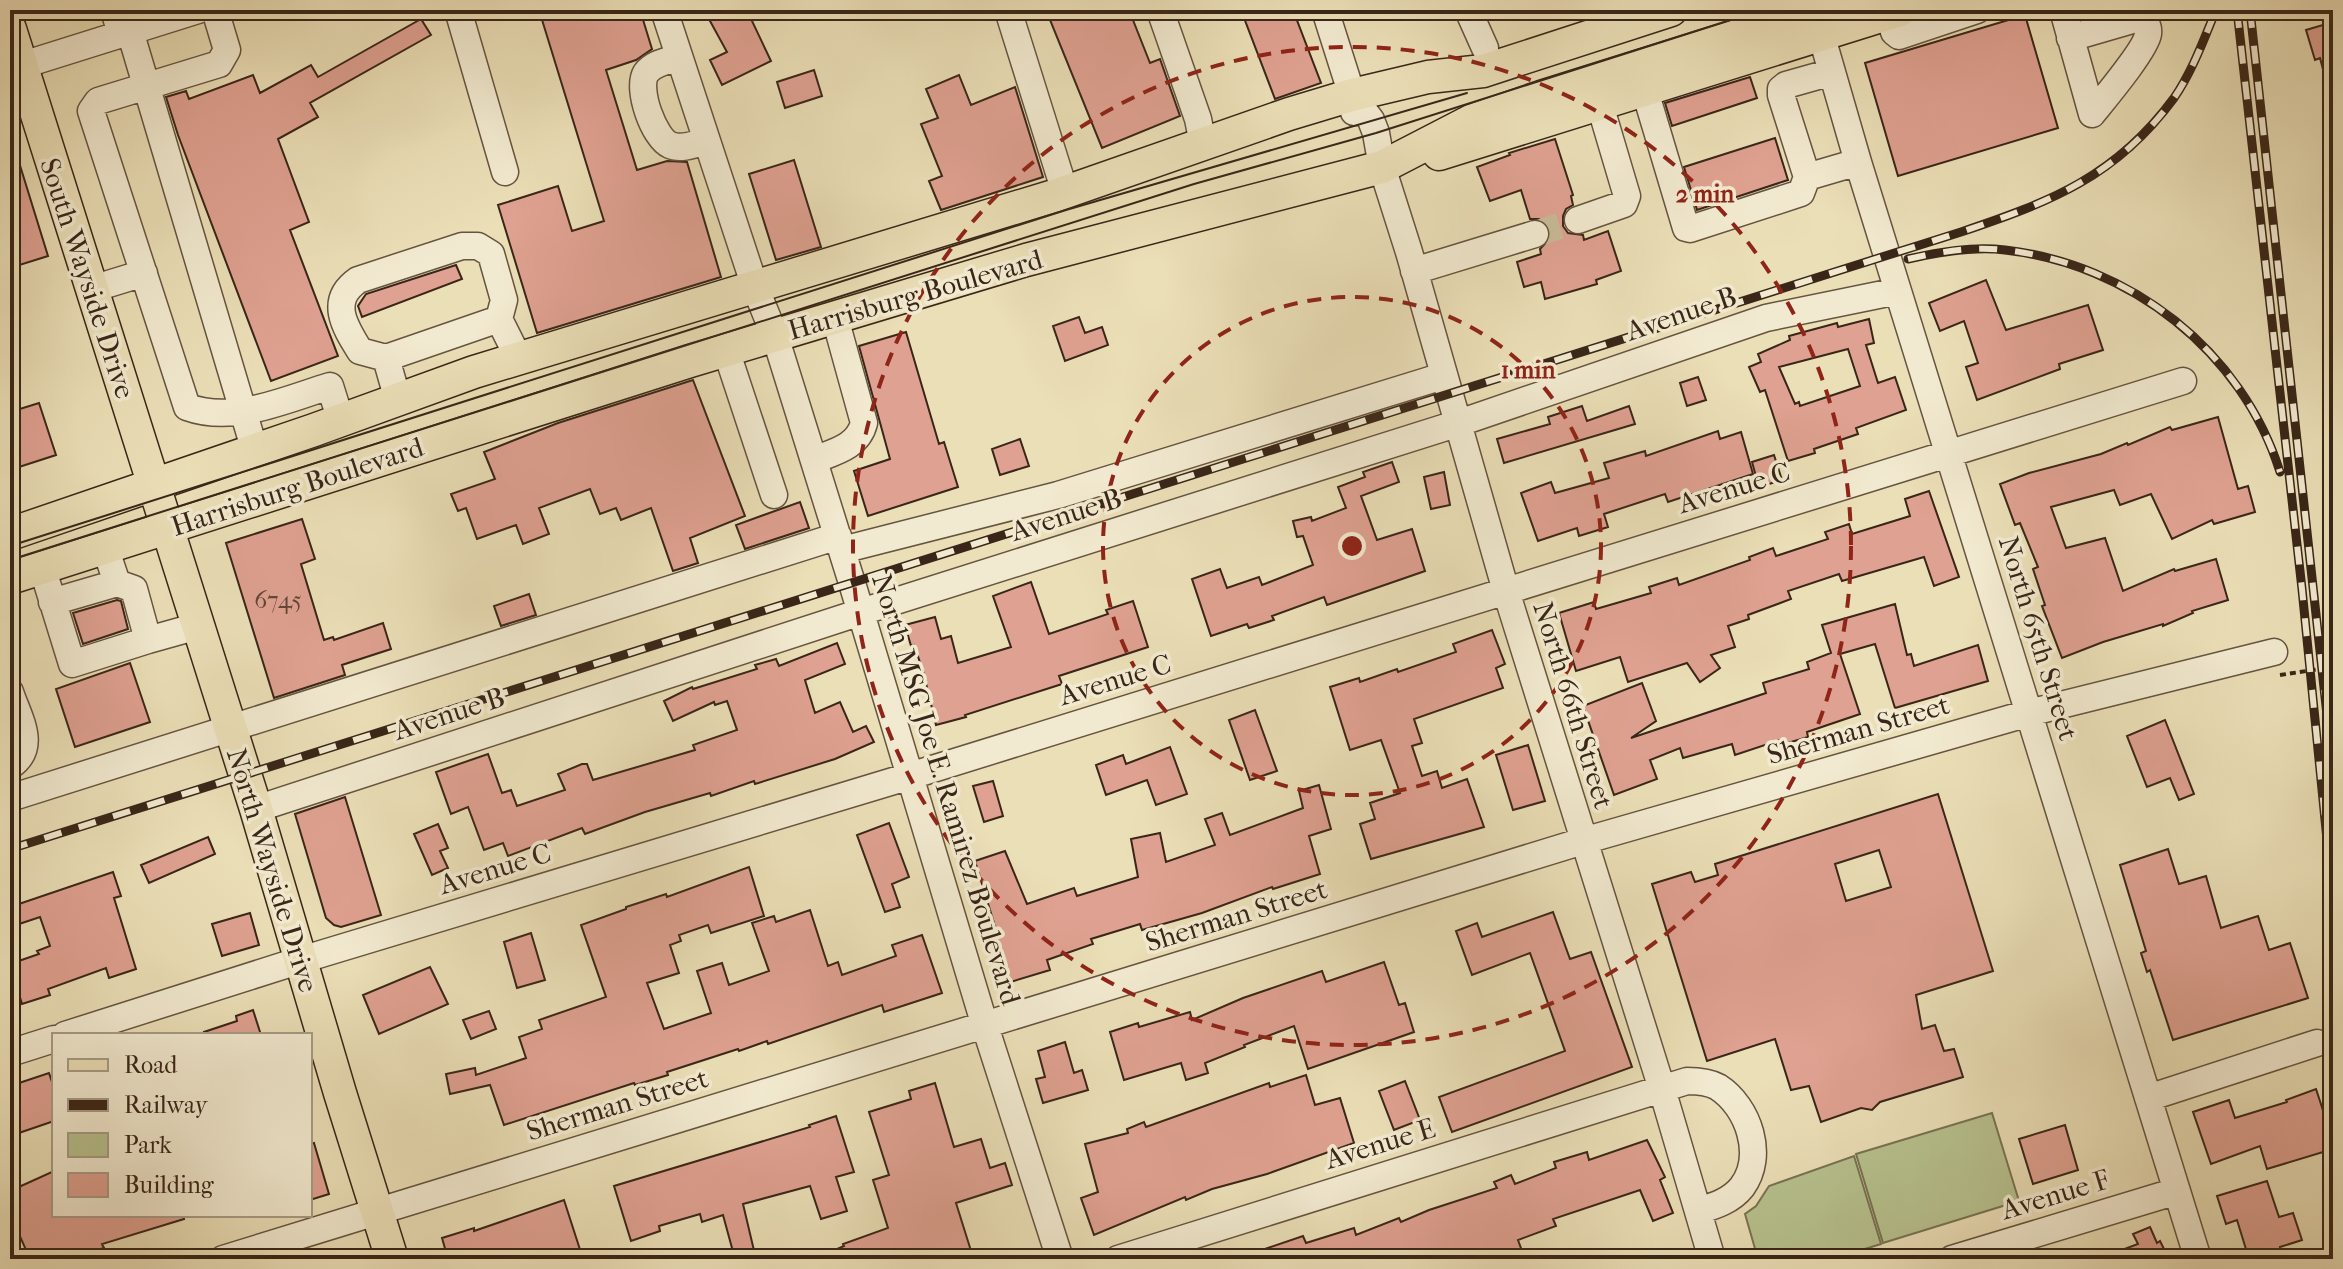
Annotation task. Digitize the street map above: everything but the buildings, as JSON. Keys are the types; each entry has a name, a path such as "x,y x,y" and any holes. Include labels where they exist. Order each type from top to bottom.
{"main road":[{"path":"1428,77 1485,48 1602,10"},
{"name":"Harrisburg Boulevard","path":"10,534 519,359 1065,192 1352,95 1428,77 1483,71 1671,10"},
{"path":"1382,167 1463,148 1645,91 1820,22 1894,12"},
{"name":"Harrisburg Boulevard","path":"10,578 726,350 1026,260 1382,167 1471,121 1541,97 1820,22"},
{"name":"South Wayside Drive","path":"10,29 15,68 92,289 168,527"},
{"name":"North Wayside Drive","path":"168,527 392,1259"}],"street":[{"path":"15,68 122,25 155,16 198,10"},
{"path":"215,10 227,50 219,64 98,101 91,111 187,407 206,414 244,412 330,386 341,421"},
{"path":"458,10 505,172"},
{"name":"North MSG Joe E. Ramirez Boulevard","path":"664,10 755,287 775,336 985,1026 1060,1259"},
{"path":"1008,10 1065,192"},
{"path":"1160,10 1198,119 1203,144"},
{"name":"North 66th Street","path":"1325,10 1352,95 1371,120 1506,591 1712,1259"},
{"path":"1468,10 1485,48"},
{"path":"1894,12 1894,32 1899,36 1977,10"},
{"path":"2063,10 2070,38"},
{"name":"North 65th Street","path":"1820,22 1858,162 2198,1259"},
{"path":"122,25 147,86 255,451"},
{"path":"679,57 654,66 643,81 642,90 656,133 670,145 679,147 707,141"},
{"path":"1645,91 1686,228 1690,229 1801,193 1807,177 1781,89 1832,72"},
{"path":"1578,220 1617,208 1624,204 1627,196 1600,105"},
{"path":"1807,177 1858,162"},
{"path":"1414,271 1535,234"},
{"path":"499,319 386,358 360,351 341,315 342,298 347,287 358,280 462,246 478,246 491,254 504,300 499,319 519,359"},
{"path":"92,289 144,273"},
{"name":"Avenue B","path":"256,809 861,612 1459,423 1766,318 1898,291"},
{"path":"814,460 854,441 864,423 835,318"},
{"path":"726,350 774,495"},
{"path":"386,358 398,400"},
{"path":"10,798 230,727 840,543 1058,495 1443,376"},
{"name":"Avenue C","path":"71,1033 2183,381"},
{"path":"105,547 117,583"},
{"path":"42,567 72,664 198,626"},
{"path":"52,602 117,583 134,589 148,640"},
{"name":"Sherman Street","path":"223,1259 1583,841 2029,713 2274,652"},
{"path":"10,692 26,747 21,759 10,766"},
{"path":"10,1053 52,1040"},
{"path":"2148,1098 2317,1043"},
{"name":"Avenue E","path":"1118,1259 1687,1081 1703,1081 1718,1088 1736,1105 1748,1125 1752,1140 1749,1174 1740,1190 1723,1202 1698,1211"},
{"name":"Avenue F","path":"1952,1259 2177,1191"}],"green space":[{"path":"1992,1113 2019,1201 1883,1243 1856,1154"},
{"path":"1854,1156 1881,1244 1832,1259 1758,1259 1745,1214 1756,1206 1769,1186"}],"tunnel":[{"path":"1535,234 1578,220"}],"tram line":[{"path":"10,560 1194,184 1376,133 1762,10"},
{"path":"10,546 1066,210 1467,93"}],"railway":[{"path":"10,849 2024,210 2105,167 2152,125 2186,77 2216,10"},
{"path":"2237,10 2302,589 2333,900"},
{"path":"2250,10 2333,770"},
{"path":"1908,259 1956,250 2005,250 2051,259 2095,274 2137,294 2175,321 2209,352 2239,388 2262,428 2280,472"}]}
